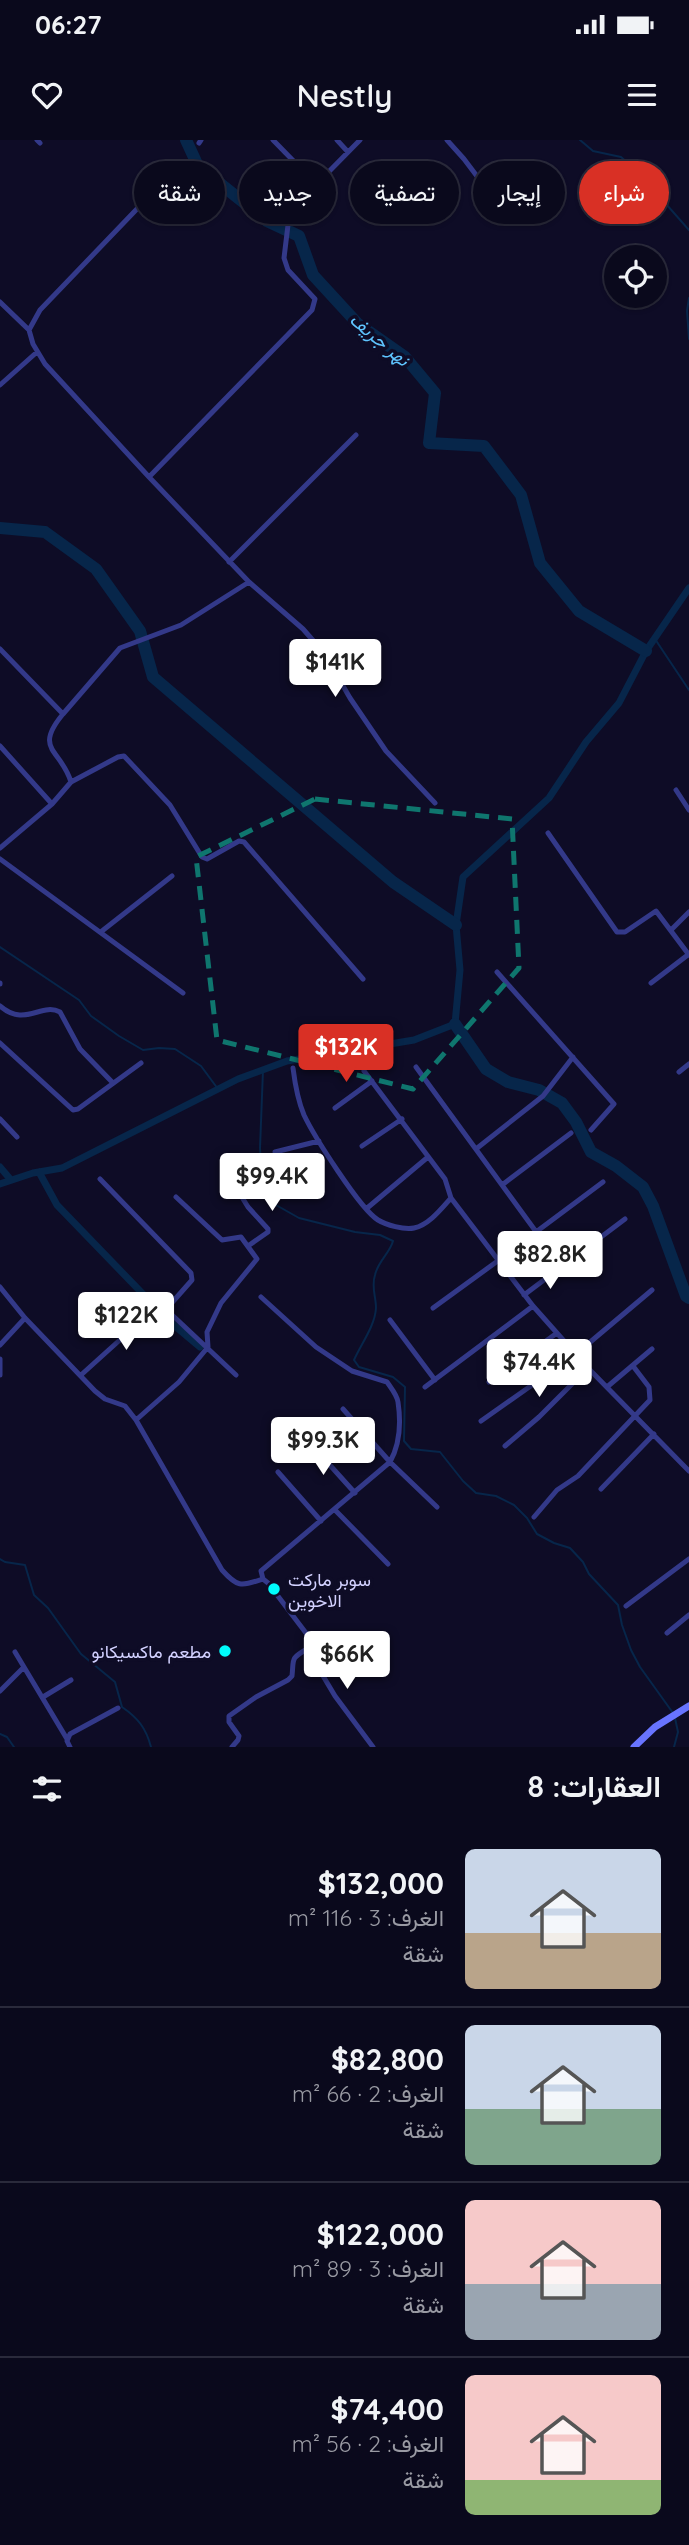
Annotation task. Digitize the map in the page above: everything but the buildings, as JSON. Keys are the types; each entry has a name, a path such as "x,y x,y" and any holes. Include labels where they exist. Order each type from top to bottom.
{"main road":[{"path":"634,1747 664,1722 689,1706"}],"street":[{"path":"272,140 293,161"},
{"path":"337,140 348,152"},
{"path":"336,164 360,140"},
{"path":"447,140 473,171"},
{"path":"29,330 40,310 134,212"},
{"path":"149,477 312,310 315,299 288,271 284,251 288,224"},
{"path":"0,312 3,304 29,330 37,352 45,363 149,477 249,582 303,629 324,653 386,751 435,803"},
{"path":"0,385 37,352"},
{"path":"229,562 356,435"},
{"path":"71,782 68,772 54,754 48,740 50,729 120,648 153,638 203,612 249,582"},
{"path":"0,649 63,714"},
{"path":"0,746 52,804"},
{"path":"0,848 52,804 71,782 124,756 170,805 202,858 207,859 239,841 244,842 363,979"},
{"path":"676,790 689,810"},
{"path":"548,833 618,932 625,932 656,911 672,929 689,955 651,983"},
{"path":"0,859 183,993"},
{"path":"102,932 172,876"},
{"path":"672,929 689,912"},
{"path":"497,972 614,1104 591,1130"},
{"path":"0,1006 7,1012 27,1016 49,1009 60,1012 80,1049 113,1083"},
{"path":"0,1043 73,1110 141,1063"},
{"path":"476,1149 543,1096 573,1058"},
{"path":"679,1072 689,1064"},
{"path":"416,1067 561,1266"},
{"path":"293,1068 303,1113 366,1209 378,1220 395,1226 415,1228 432,1218 451,1198"},
{"path":"364,1071 402,1119 445,1180 451,1198 524,1295 588,1368 689,1471"},
{"path":"335,1108 372,1081"},
{"path":"0,1119 18,1137"},
{"path":"362,1146 402,1119"},
{"path":"502,1185 571,1133"},
{"path":"275,1152 319,1140"},
{"path":"366,1209 428,1157"},
{"path":"227,1173 248,1206 268,1229 268,1232 248,1246"},
{"path":"100,1178 191,1273 192,1280 169,1309 172,1315 236,1375"},
{"path":"536,1232 603,1182"},
{"path":"136,1420 179,1382 208,1347 207,1332 221,1303 257,1259 239,1236 222,1240 176,1196"},
{"path":"524,1295 625,1219"},
{"path":"433,1308 499,1261"},
{"path":"0,1287 25,1318 95,1391 125,1406 136,1420 222,1570 233,1583 245,1586 263,1579"},
{"path":"481,1421 576,1354 652,1290"},
{"path":"261,1297 316,1347 352,1371 387,1382 398,1399 398,1449 390,1462 261,1572 263,1579 309,1637 307,1648 335,1696 373,1747"},
{"path":"425,1387 533,1306"},
{"path":"81,1375 153,1310"},
{"path":"0,1345 25,1318"},
{"path":"390,1320 435,1380"},
{"path":"489,1382 557,1333"},
{"path":"607,1387 652,1349"},
{"path":"0,1359 0,1375"},
{"path":"534,1517 557,1490 578,1476 650,1400 649,1387 632,1366"},
{"path":"505,1446 539,1417 588,1368"},
{"path":"343,1409 390,1462 438,1507"},
{"path":"601,1489 654,1434"},
{"path":"310,1444 355,1493"},
{"path":"278,1472 321,1521"},
{"path":"335,1510 388,1564"},
{"path":"626,1606 689,1559"},
{"path":"667,1633 689,1615"},
{"path":"232,1747 239,1735 229,1723 229,1716 256,1697 288,1680 292,1676 291,1663 294,1657 307,1648"},
{"path":"15,1652 70,1747"},
{"path":"0,1691 24,1667"},
{"path":"43,1698 71,1680"},
{"path":"67,1739 70,1734 118,1708"}],"highlighted area":[{"path":"315,799 512,819 519,968 413,1089 217,1040 196,857"}],"waterway":[{"name":"نهر جريف","path":"186,140 198,166 267,221 299,236 313,275 358,324 405,357 435,393 429,443 484,446 521,495 540,563 579,611 646,651"},
{"path":"580,140 593,151 621,157 637,171 689,230"},
{"path":"689,298 689,339"},
{"path":"0,528 45,532 96,569 140,631 153,677 393,882 456,925"},
{"path":"0,1184 33,1173 62,1168 238,1079 287,1061 414,1040 455,1024 460,970 456,925 463,877 549,798 586,742 619,703 646,651 689,588"},
{"path":"655,639 689,690"},
{"path":"0,947 79,1000 91,1016 143,1050 175,1049 201,1066 218,1089"},
{"path":"455,1024 486,1069 508,1082 539,1090 562,1103 576,1122 591,1152 616,1166 643,1187 689,1298"},
{"path":"263,1070 260,1148 262,1183 276,1205 299,1218 355,1232 380,1235 393,1241 377,1270 373,1284 375,1315 354,1360 359,1367 393,1377 405,1387 404,1441 411,1449 440,1452 476,1493 496,1496 514,1505 527,1518 537,1534 570,1548 583,1562 589,1574 618,1605 631,1650 673,1713"},
{"path":"0,1167 11,1180"},
{"path":"39,1172 57,1205 169,1321 200,1347"},
{"path":"0,1559 25,1565 34,1595 48,1608 81,1654 115,1682 122,1707 141,1724 151,1747"},
{"path":"674,1747 678,1732 675,1718"},
{"path":"0,1734 7,1737 14,1747"}],"place":[{"name":"سوبر ماركت الاخوين","path":"274,1589"},
{"name":"مطعم ماكسيكانو","path":"225,1651"}]}
